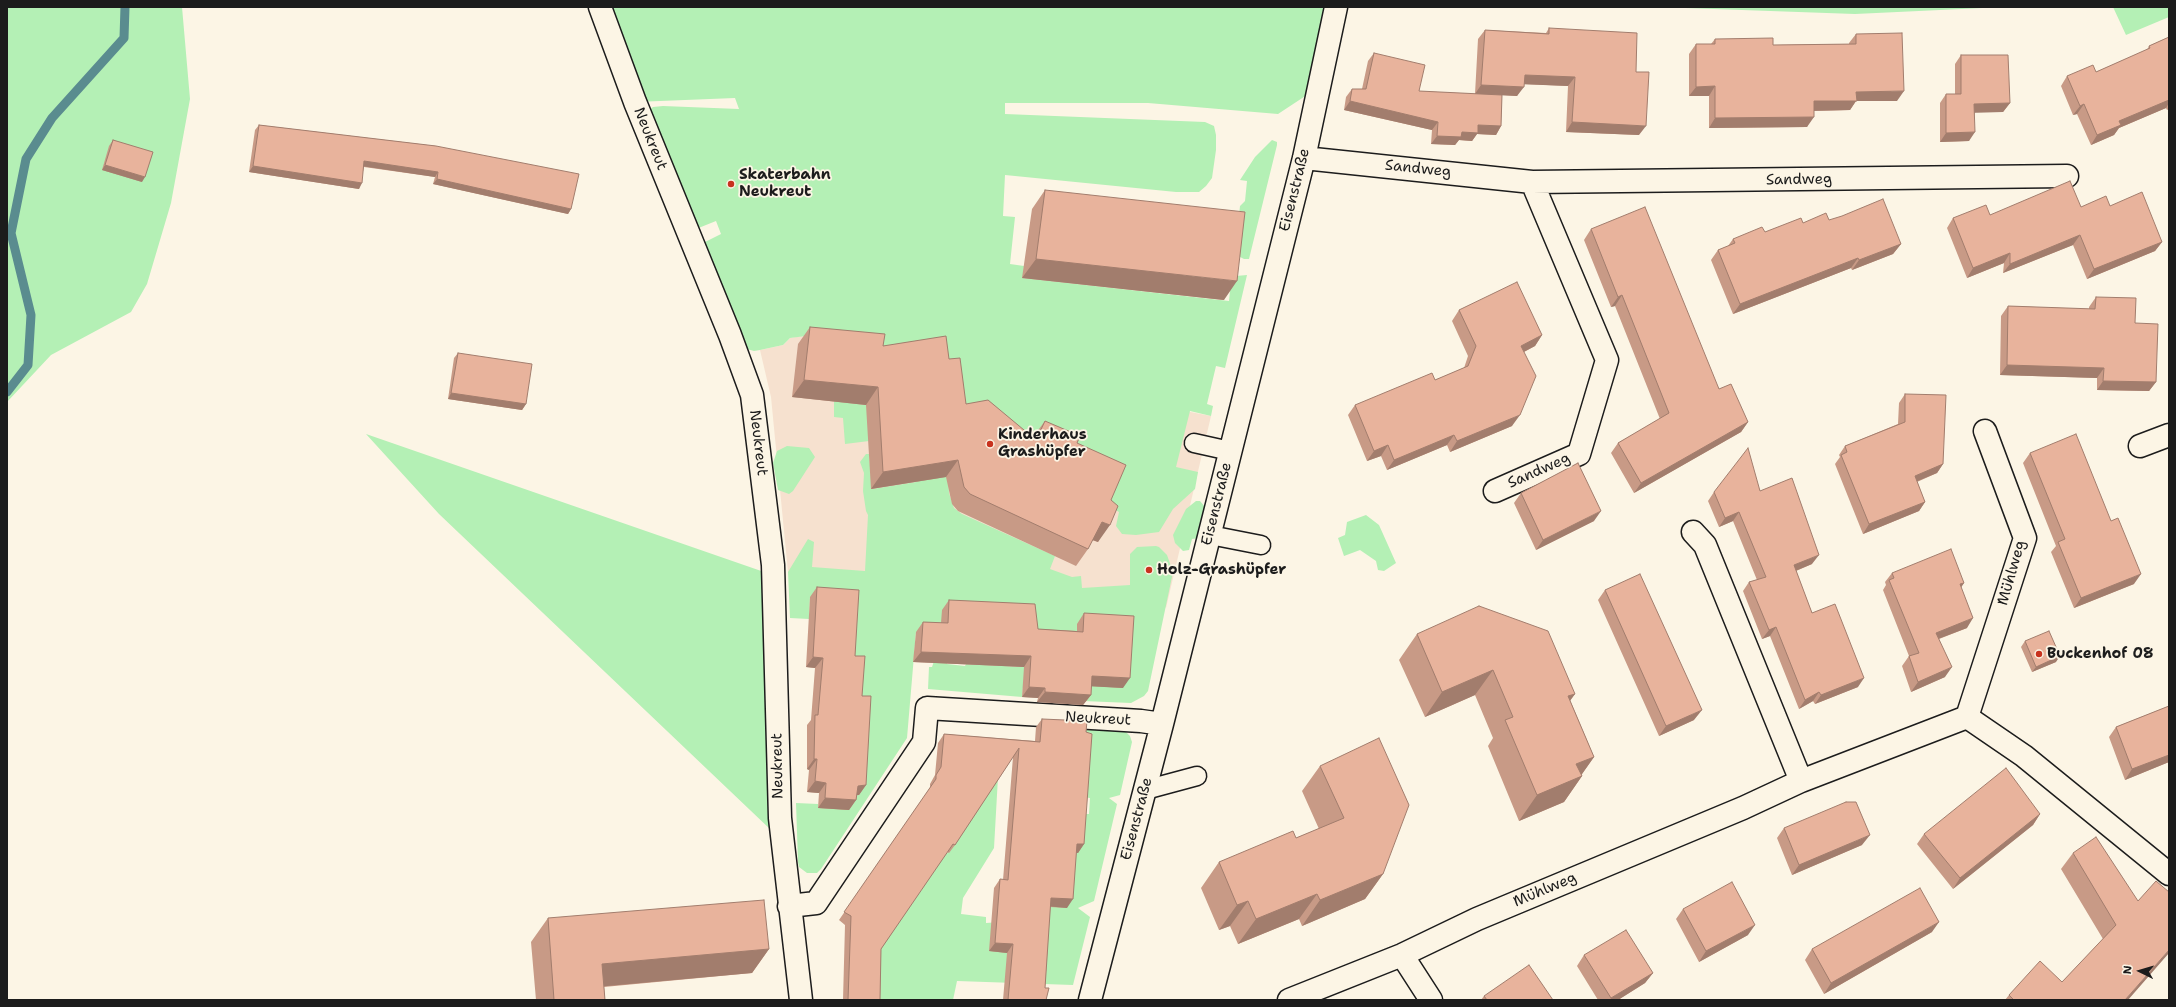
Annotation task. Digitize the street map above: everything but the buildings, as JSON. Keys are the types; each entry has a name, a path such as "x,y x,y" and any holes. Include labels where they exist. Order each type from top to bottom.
{"street":[{"name":"Neukreut","path":"600,7 635,102 730,335 752,394 773,565 780,818 801,1000"},
{"name":"Eisenstraße","path":"1090,1000 1162,724 1304,158 1336,7"},
{"name":"Sandweg","path":"1304,158 1532,182 2067,176"},
{"name":"Sandweg","path":"1495,490 1579,454 1607,360 1532,182"},
{"name":"Mühlweg","path":"1289,1000 1402,955 1477,919 1743,808 1801,781 1967,717 2025,538 1985,431"},
{"path":"2140,446 2169,435"},
{"path":"1693,532 1705,545 1801,781"},
{"name":"Neukreut","path":"789,906 816,903 924,742 927,708 1141,721 1162,724"},
{"path":"1967,717 2024,756 2169,874"},
{"path":"1402,955 1431,1000"}],"lane":[{"path":"1194,442 1230,451"},
{"path":"1210,535 1261,545"},
{"path":"1145,790 1197,776"}],"shaded area":[{"name":"Kinderhaus Grashüpfer","path":"801,336 1211,416 1166,608 1155,599 788,572 771,397 760,350 783,345 790,338"}],"green space":[{"path":"7,7 182,7 190,99 171,203 147,284 131,312 51,355 7,402"},
{"path":"600,7 1336,7 1319,87 1278,114 1148,103 1005,103 1005,114 1205,122 1214,126 1216,135 1216,150 1212,178 1199,192 1176,192 1005,175 1003,216 1015,217 1010,264 1024,266 1023,278 1229,301 1231,281 1236,276 1247,275 1225,368 1216,366 1207,404 1213,406 1211,416 1190,411 1176,467 1198,472 1195,489 1173,509 1159,532 1136,535 1122,534 1116,526 1119,512 806,336 790,338 783,345 754,351 747,349 703,243 721,234 716,221 696,229 648,111 653,107 663,106 739,109 735,98 635,102"},
{"path":"1657,7 2004,7 1855,14"},
{"path":"2113,7 2169,7 2169,17 2126,35"},
{"path":"1272,140 1277,142 1277,145 1249,259 1244,259 1235,252 1240,206 1245,201 1247,181 1240,180 1255,157"},
{"path":"834,401 867,405 869,441 845,444 843,418 834,417"},
{"path":"366,434 767,573 771,830 439,514"},
{"path":"787,446 809,448 815,457 793,491 789,494 778,490 773,463 777,451"},
{"path":"866,454 869,454 872,489 916,482 947,459 949,493 954,508 962,514 1055,556 1050,569 1072,577 1081,576 1082,588 1130,585 1130,554 1137,547 1159,547 1167,555 1173,572 1148,691 1144,696 1131,703 1083,701 1076,642 916,632 907,738 821,869 817,873 807,873 799,867 798,862 796,803 818,804 818,808 850,796 859,795 862,749 810,597 809,619 790,618 788,572 808,539 814,542 812,567 865,571 868,515 863,491 864,473 860,462"},
{"path":"1196,501 1200,501 1206,508 1199,538 1192,539 1189,550 1183,551 1175,543 1173,535 1186,509"},
{"path":"1366,515 1379,525 1396,563 1384,571 1378,570 1376,561 1360,550 1344,556 1338,538 1345,535 1347,522"},
{"path":"934,661 947,661 947,664 965,666 966,664 1025,667 1022,697 928,689 929,667 932,667"},
{"path":"1082,726 1124,730 1130,736 1132,742 1120,795 1109,798 1117,804 1094,901 1078,908 1090,917 1073,985 957,981 953,1000 874,1000 877,952 923,888 918,884 937,846 948,853 998,777 994,848 963,898 961,914 986,917 986,923 1044,919 1081,814 1089,814 1090,798 1082,797"}],"waterway":[{"path":"7,392 28,365 31,315 11,233 26,159 52,118 124,38 125,7"}],"place":[{"name":"Skaterbahn Neukreut","path":"731,184"},
{"name":"Kinderhaus Grashüpfer","path":"990,444"},
{"name":"Holz-Grashüpfer","path":"1149,570"},
{"name":"Buckenhof 08","path":"2039,654"}]}
